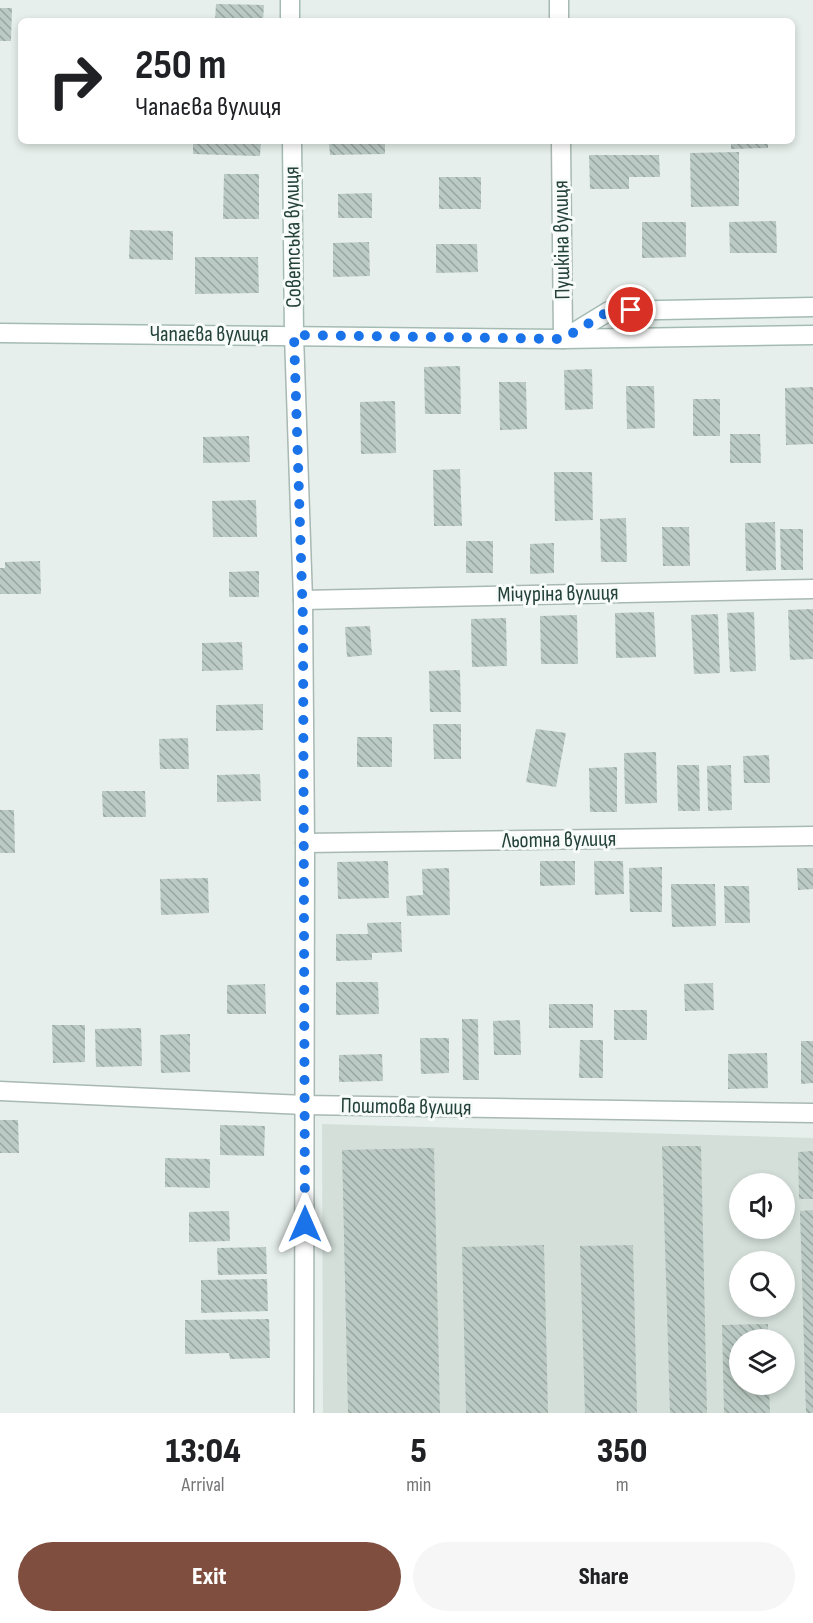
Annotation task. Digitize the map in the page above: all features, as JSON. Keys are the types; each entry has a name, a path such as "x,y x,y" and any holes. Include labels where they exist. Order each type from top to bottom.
{"street":[{"path":"290,0 290,18"},
{"path":"559,0 559,18"},
{"name":"Советська вулиця","path":"292,144 294,335 303,600 304,1413"},
{"name":"Пушкіна вулиця","path":"561,144 563,339"},
{"path":"563,339 609,311 813,307"},
{"name":"Чапаєва вулиця","path":"0,333 563,339 813,335"},
{"name":"Мічуріна вулиця","path":"303,600 813,589"},
{"name":"Льотна вулиця","path":"305,843 813,836"},
{"name":"Поштова вулиця","path":"0,1091 305,1105 813,1113"}],"shaded area":[{"path":"322,1124 813,1138 813,1413 323,1413"}],"building":[{"path":"216,4 264,5 263,18 215,18"},
{"path":"0,8 12,8 11,41 0,41"},
{"path":"193,144 261,144 260,156 193,154"},
{"path":"329,144 385,144 385,154 330,155"},
{"path":"731,144 768,144 768,148 731,149"},
{"path":"739,152 739,206 691,207 690,153"},
{"path":"589,155 659,155 660,177 629,177 629,189 590,189"},
{"path":"224,174 259,174 259,219 223,219"},
{"path":"439,177 481,177 481,209 439,209"},
{"path":"372,193 372,218 338,218 338,194"},
{"path":"776,221 777,253 730,253 729,222"},
{"path":"642,222 686,222 686,257 642,258"},
{"path":"130,230 173,231 173,260 129,259"},
{"path":"369,242 370,276 333,277 333,243"},
{"path":"436,244 477,244 478,272 436,273"},
{"path":"195,257 258,257 259,293 195,294"},
{"path":"460,366 461,414 425,414 424,367"},
{"path":"592,369 593,409 565,410 564,370"},
{"path":"499,382 526,382 527,429 500,430"},
{"path":"626,386 654,386 655,428 627,429"},
{"path":"813,387 813,444 786,445 785,388"},
{"path":"693,399 720,399 720,436 693,436"},
{"path":"395,401 396,453 361,454 360,402"},
{"path":"730,434 760,434 761,463 730,463"},
{"path":"249,436 250,462 203,463 203,437"},
{"path":"460,469 462,526 434,526 433,470"},
{"path":"554,472 592,472 593,520 555,521"},
{"path":"256,500 257,537 213,537 212,501"},
{"path":"626,518 627,562 601,562 600,519"},
{"path":"775,522 776,570 746,571 745,523"},
{"path":"662,527 689,527 690,566 663,566"},
{"path":"780,529 803,529 803,570 781,570"},
{"path":"466,541 493,541 493,573 466,573"},
{"path":"554,543 554,573 530,574 530,544"},
{"path":"40,561 41,594 0,594 0,568 5,568 5,562"},
{"path":"259,571 259,597 229,597 229,572"},
{"path":"813,609 813,659 790,660 788,610"},
{"path":"654,612 656,657 616,658 615,613"},
{"path":"754,612 756,671 730,672 727,613"},
{"path":"718,614 720,673 694,674 691,615"},
{"path":"577,615 578,664 541,664 540,616"},
{"path":"506,618 507,666 472,667 471,619"},
{"path":"370,626 372,655 347,657 345,627"},
{"path":"242,642 243,670 202,671 202,643"},
{"path":"460,670 461,712 430,712 429,671"},
{"path":"263,704 263,730 216,731 216,705"},
{"path":"433,724 461,724 461,759 434,759"},
{"path":"536,729 566,733 556,787 526,782"},
{"path":"357,737 392,737 392,767 357,767"},
{"path":"188,738 189,769 160,769 159,739"},
{"path":"656,752 657,803 625,804 624,753"},
{"path":"769,755 770,783 744,783 743,756"},
{"path":"677,765 699,765 700,811 678,811"},
{"path":"731,765 732,810 708,811 707,766"},
{"path":"617,767 617,812 590,812 589,768"},
{"path":"260,774 261,801 217,802 217,775"},
{"path":"102,791 145,791 146,817 103,817"},
{"path":"0,810 14,810 15,853 0,853"},
{"path":"388,861 389,898 338,899 337,862"},
{"path":"540,861 575,861 575,885 540,886"},
{"path":"594,861 623,861 624,894 595,895"},
{"path":"662,867 662,912 630,912 629,868"},
{"path":"449,868 450,915 407,916 406,896 423,895 422,869"},
{"path":"797,868 813,868 813,889 798,890"},
{"path":"208,878 209,913 161,915 160,879"},
{"path":"671,884 715,884 716,926 672,927"},
{"path":"724,886 749,886 750,923 725,923"},
{"path":"401,922 402,952 372,953 372,960 336,961 336,934 368,934 367,923"},
{"path":"336,982 378,982 379,1014 336,1015"},
{"path":"713,983 714,1010 685,1011 684,984"},
{"path":"265,984 266,1014 227,1014 227,985"},
{"path":"549,1004 593,1004 593,1028 549,1028"},
{"path":"614,1010 647,1010 647,1040 614,1040"},
{"path":"462,1019 478,1019 479,1080 463,1080"},
{"path":"520,1020 521,1055 494,1055 493,1021"},
{"path":"52,1025 85,1025 85,1062 53,1063"},
{"path":"141,1028 142,1066 96,1067 95,1029"},
{"path":"190,1034 190,1072 161,1073 160,1035"},
{"path":"420,1038 449,1038 449,1073 421,1074"},
{"path":"580,1040 603,1040 603,1078 579,1078"},
{"path":"801,1041 813,1041 813,1083 801,1084"},
{"path":"767,1053 768,1088 728,1089 728,1054"},
{"path":"382,1054 383,1081 339,1082 339,1055"},
{"path":"0,1120 18,1120 19,1153 0,1153"},
{"path":"220,1125 265,1126 264,1156 220,1155"},
{"path":"662,1146 701,1146 707,1413 670,1413"},
{"path":"434,1148 440,1413 348,1413 342,1150"},
{"path":"813,1151 813,1199 799,1199 798,1152"},
{"path":"165,1158 210,1159 210,1188 165,1187"},
{"path":"813,1210 813,1413 806,1413 800,1211"},
{"path":"229,1211 230,1241 189,1242 189,1212"},
{"path":"544,1245 548,1413 466,1413 462,1247"},
{"path":"633,1245 637,1413 585,1413 580,1246"},
{"path":"266,1247 267,1274 218,1275 217,1248"},
{"path":"267,1279 268,1311 201,1313 201,1280"},
{"path":"269,1319 270,1358 230,1359 229,1353 185,1354 185,1320"},
{"path":"768,1324 768,1329 729,1329 729,1395 769,1395 770,1413 724,1413 722,1325"}],"route":[{"path":"305,1224 303,622 294,335 563,339 609,311 631,310"}]}
